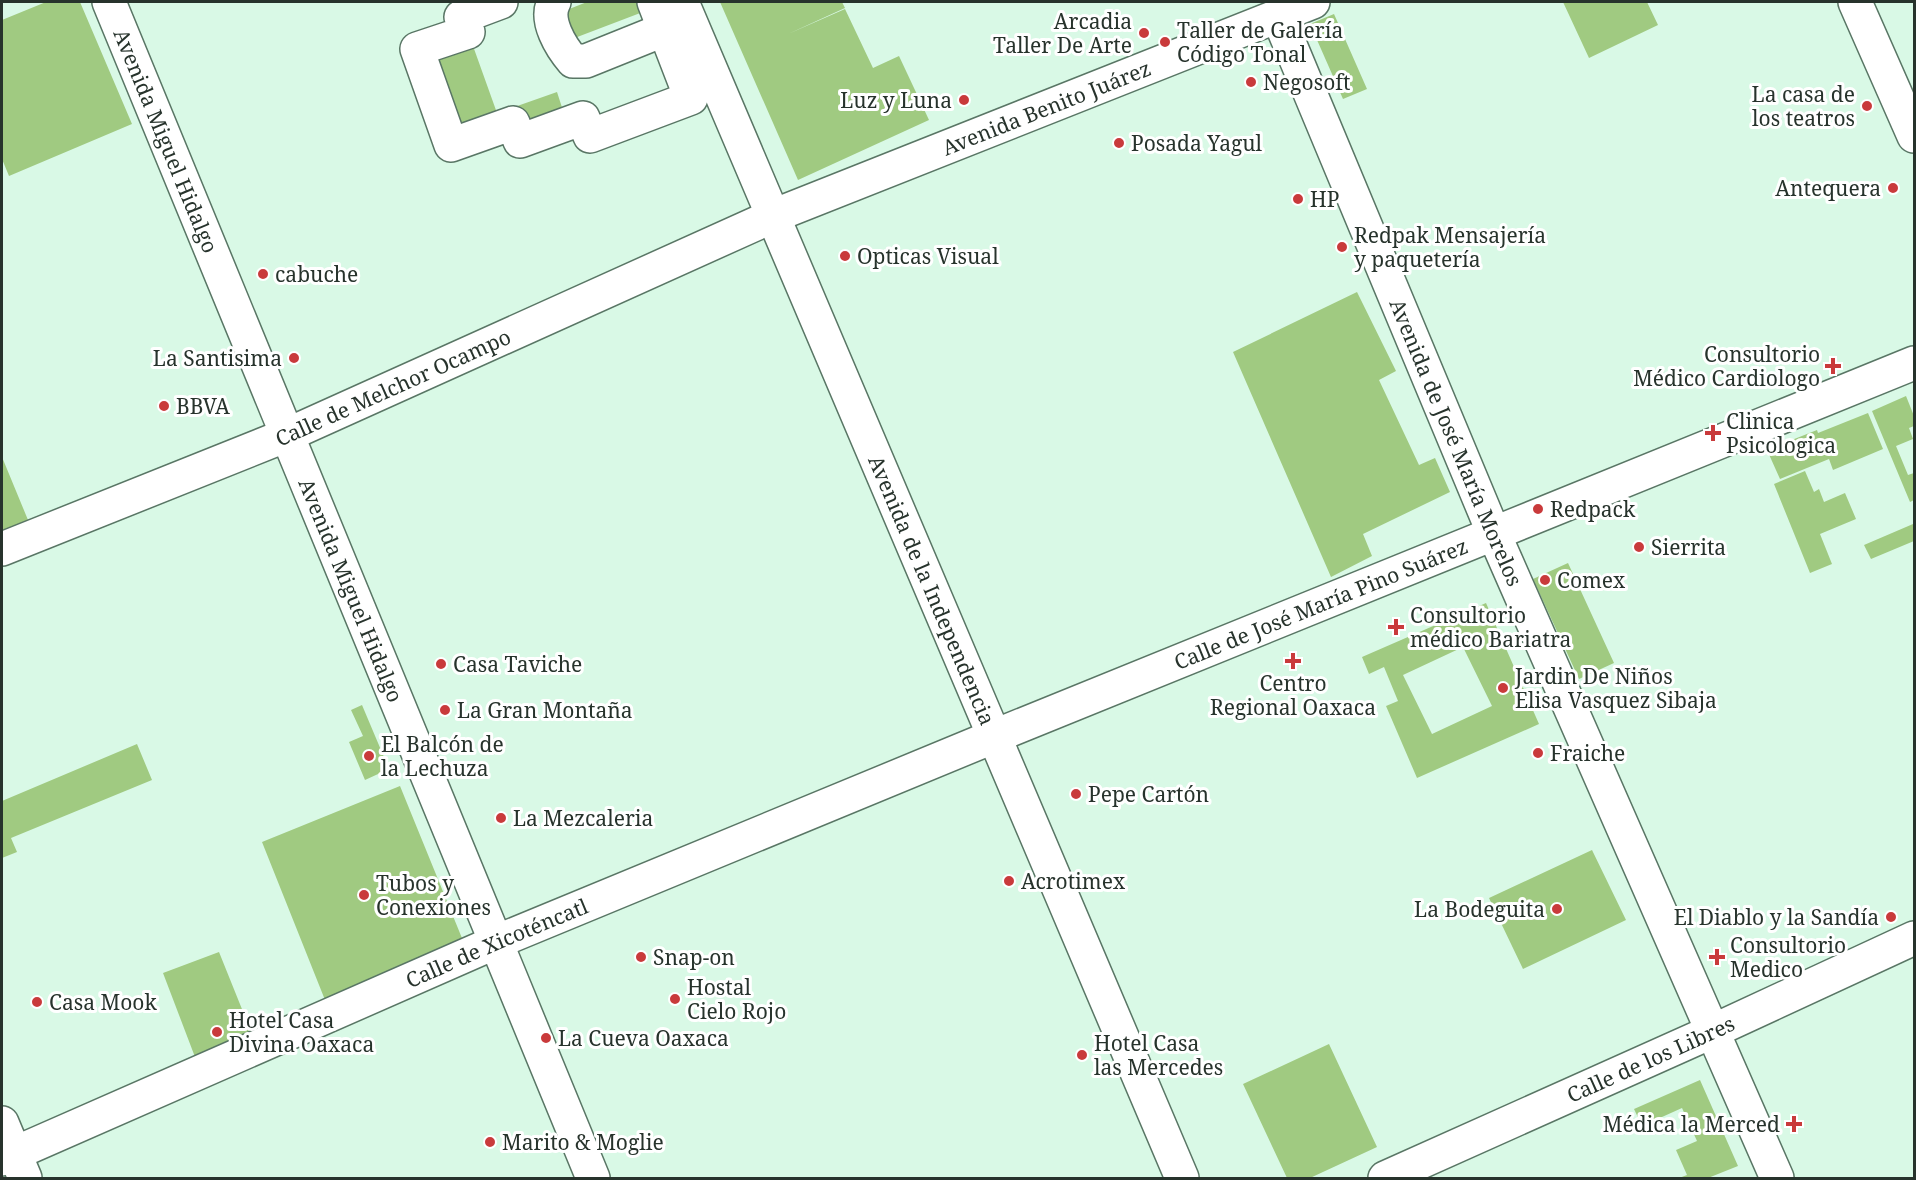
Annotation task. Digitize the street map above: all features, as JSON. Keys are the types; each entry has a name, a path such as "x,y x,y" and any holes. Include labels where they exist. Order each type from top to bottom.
{"main road":[{"name":"Avenida Miguel Hidalgo","path":"109,2 593,1179"},
{"path":"501,2 461,17 468,32 417,50 451,145 513,123 520,141 583,118 590,136 691,98 678,13 586,61 573,61 563,50 550,17 554,2"},
{"name":"Avenida Benito Juárez","path":"777,215 1275,9 1313,2"},
{"path":"1855,2 1914,136"},
{"name":"Avenida de José María Morelos","path":"1275,9 1494,534 1776,1179"},
{"name":"Avenida de la Independencia","path":"678,13 777,215 1182,1179"},
{"name":"Calle de Melchor Ocampo","path":"2,549 287,435 777,215"},
{"name":"Calle de José María Pino Suárez","path":"995,736 1914,363"},
{"name":"Calle de Xicoténcatl","path":"13,1164 496,942 995,736"},
{"name":"Calle de los Libres","path":"1385,1179 1914,938"},
{"path":"2,1124 13,1164"}],"building":[{"path":"46,2 80,2 132,124 9,176 2,159 2,20"},
{"path":"587,2 654,2 656,7 572,39 559,13"},
{"path":"720,2 842,2 845,8 788,34 845,9 873,68 899,56 929,120 798,180"},
{"path":"1563,2 1647,2 1658,25 1589,58"},
{"path":"1334,14 1367,89 1343,99 1310,24"},
{"path":"468,32 497,113 557,92 567,123 451,143 418,50"},
{"path":"1357,292 1396,371 1379,380 1419,465 1435,458 1450,492 1363,534 1372,556 1331,577 1233,352"},
{"path":"1906,396 1914,416 1914,426 1909,428 1913,439 1896,446 1908,475 1914,473 1914,500 1910,502 1872,411"},
{"path":"1868,413 1883,449 1833,470 1829,459 1780,479 1767,450"},
{"path":"2,457 28,520 2,531"},
{"path":"1805,471 1814,492 1819,489 1824,502 1845,493 1856,519 1820,534 1832,564 1810,573 1774,484"},
{"path":"1913,524 1914,541 1871,559 1864,545"},
{"path":"1568,563 1614,663 1579,679 1533,579"},
{"name":"Jardin De Niños Elisa Vasquez Sibaja","path":"1486,603 1539,724 1417,778 1386,706 1398,701 1384,667 1369,674 1362,657","holes":["1463,647 1492,706 1432,734 1403,675"]},
{"name":"El Balcón de la Lechuza","path":"362,705 389,769 365,780 349,742 363,736 351,710"},
{"path":"137,744 152,780 11,838 17,852 2,858 2,801"},
{"name":"Tubos y Conexiones","path":"400,786 466,948 327,1005 262,842"},
{"name":"La Bodeguita","path":"1592,850 1626,920 1523,969 1489,898"},
{"path":"219,952 252,1034 195,1057 163,973"},
{"path":"1329,1044 1377,1147 1310,1178 1287,1178 1243,1084"},
{"path":"1700,1080 1738,1166 1708,1178 1679,1178 1687,1175 1676,1150 1697,1141 1682,1108 1642,1126 1634,1109"}],"place":[{"name":"Arcadia Taller De Arte","path":"1144,33"},
{"name":"Taller de Galería Código Tonal","path":"1165,42"},
{"name":"Negosoft","path":"1251,82"},
{"name":"Luz y Luna","path":"964,100"},
{"name":"La casa de los teatros","path":"1867,106"},
{"name":"Posada Yagul","path":"1119,143"},
{"name":"Antequera","path":"1893,188"},
{"name":"HP","path":"1298,199"},
{"name":"Redpak Mensajería y paquetería","path":"1342,247"},
{"name":"Opticas Visual","path":"845,256"},
{"name":"cabuche","path":"263,274"},
{"name":"La Santisima","path":"294,358"},
{"name":"Consultorio Médico Cardiologo","path":"1833,366"},
{"name":"BBVA","path":"164,406"},
{"name":"Clinica Psicologica","path":"1713,433"},
{"name":"Redpack","path":"1538,509"},
{"name":"Sierrita","path":"1639,547"},
{"name":"Comex","path":"1545,580"},
{"name":"Consultorio médico Bariatra","path":"1396,627"},
{"name":"Centro Regional Oaxaca","path":"1293,661"},
{"name":"Casa Taviche","path":"441,664"},
{"name":"Jardin De Niños Elisa Vasquez Sibaja","path":"1503,688"},
{"name":"La Gran Montaña","path":"445,710"},
{"name":"Fraiche","path":"1538,753"},
{"name":"El Balcón de la Lechuza","path":"369,756"},
{"name":"Pepe Cartón","path":"1076,794"},
{"name":"La Mezcaleria","path":"501,818"},
{"name":"Acrotimex","path":"1009,881"},
{"name":"Tubos y Conexiones","path":"364,895"},
{"name":"La Bodeguita","path":"1557,909"},
{"name":"El Diablo y la Sandía","path":"1891,917"},
{"name":"Snap-on","path":"641,957"},
{"name":"Consultorio Medico","path":"1717,957"},
{"name":"Hostal Cielo Rojo","path":"675,999"},
{"name":"Casa Mook","path":"37,1002"},
{"name":"Hotel Casa Divina Oaxaca","path":"217,1032"},
{"name":"La Cueva Oaxaca","path":"546,1038"},
{"name":"Hotel Casa las Mercedes","path":"1082,1055"},
{"name":"Médica la Merced","path":"1794,1124"},
{"name":"Marito & Moglie","path":"490,1142"}]}
